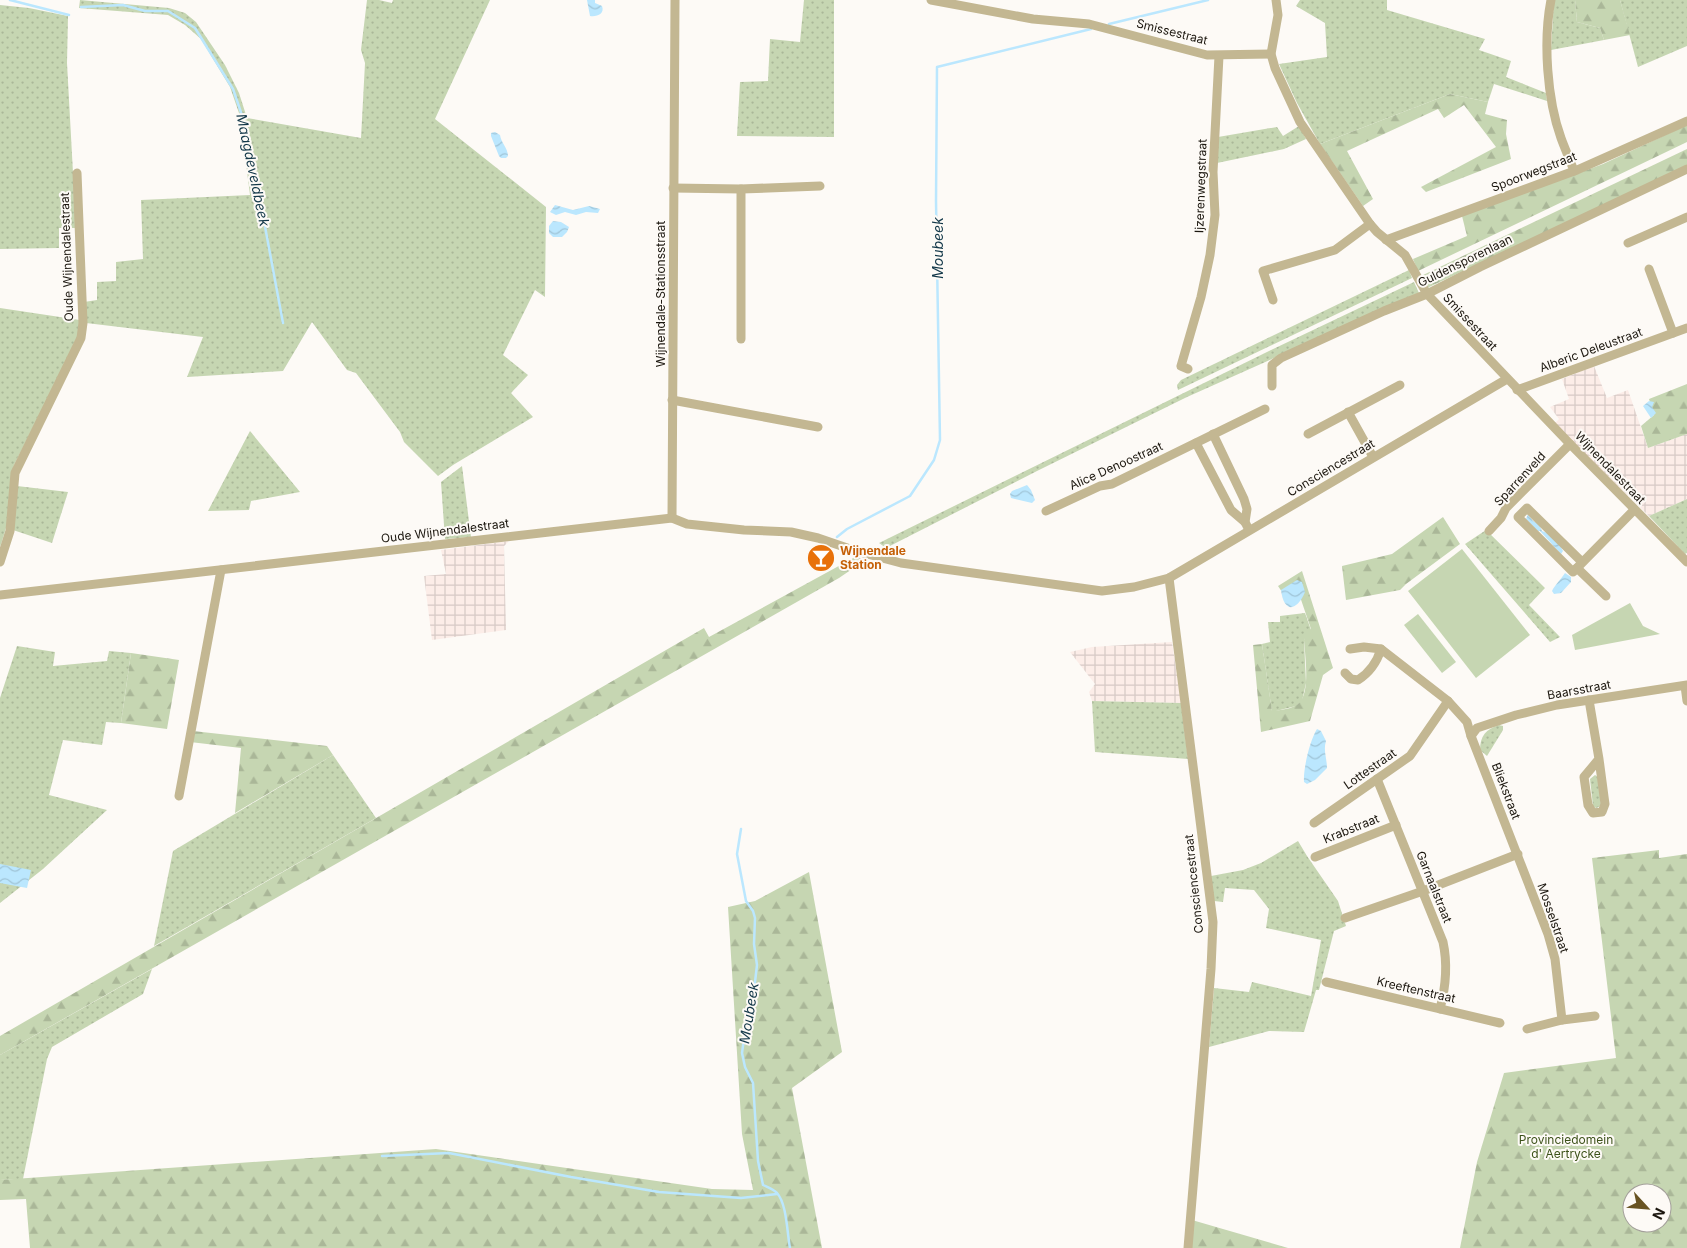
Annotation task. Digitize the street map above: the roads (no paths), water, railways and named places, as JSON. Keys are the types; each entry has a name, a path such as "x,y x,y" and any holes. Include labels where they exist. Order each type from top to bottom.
{"street":[{"name":"Wijnendale-Stationsstraat","path":"672,518 675,0"},
{"name":"Smissestraat","path":"931,0 1033,19 1089,24 1219,56 1271,54 1275,68 1300,122 1370,224 1405,255 1426,293 1517,390"},
{"path":"1271,54 1278,15 1276,0"},
{"path":"1551,0 1547,52 1548,83 1560,137 1574,171"},
{"name":"Ijzerenwegstraat","path":"1188,369 1181,366 1206,277 1215,216 1213,172 1219,56"},
{"name":"Spoorwegstraat","path":"1386,240 1574,171 1687,120"},
{"name":"Guldensporenlaan","path":"1272,386 1272,365 1282,358 1426,293 1687,169"},
{"name":"Oude Wijnendalestraat","path":"0,562 10,531 15,473 81,338 77,173"},
{"path":"673,188 741,189 820,186"},
{"path":"741,189 741,339"},
{"path":"1628,243 1687,217"},
{"path":"1273,300 1263,271 1336,250 1370,224"},
{"path":"1649,269 1673,333"},
{"name":"Alberic Deleustraat","path":"1517,390 1687,328"},
{"name":"Consciencestraat","path":"672,518 688,524 744,530 791,532 818,538 901,563 1102,591 1134,587 1169,578 1247,526 1373,457 1506,378"},
{"path":"1308,434 1400,385"},
{"name":"Wijnendalestraat","path":"1517,390 1634,510 1687,561"},
{"path":"672,400 818,427"},
{"name":"Alice Denoostraat","path":"1046,511 1100,486 1112,484 1265,409"},
{"path":"1348,412 1373,457"},
{"path":"1213,434 1246,504 1247,526"},
{"path":"1196,442 1231,510 1247,526"},
{"name":"Sparrenveld","path":"1488,531 1501,518 1506,508 1570,444"},
{"name":"Sparrenveld","path":"1580,565 1573,572 1518,517 1527,508 1580,565 1606,596"},
{"path":"1580,565 1634,510"},
{"name":"Oude Wijnendalestraat","path":"0,595 672,518"},
{"path":"179,796 220,570"},
{"name":"Consciencestraat","path":"1169,578 1213,922 1211,969 1188,1248"},
{"path":"1345,673 1351,679 1358,680 1366,675 1379,657 1381,649 1364,647 1350,649"},
{"name":"Bliekstraat","path":"1381,649 1448,701 1474,732 1518,854"},
{"path":"1686,685 1687,701"},
{"name":"Baarsstraat","path":"1474,732 1516,715 1589,700 1686,685"},
{"path":"1589,700 1599,759 1605,804 1602,812 1593,813 1588,805 1584,777 1599,759"},
{"name":"Lottestraat","path":"1314,824 1410,756 1448,701"},
{"name":"Garnaalstraat","path":"1377,779 1442,942 1446,958 1446,975 1440,1009"},
{"name":"Krabstraat","path":"1315,857 1396,825"},
{"path":"1345,918 1423,891 1518,854"},
{"name":"Mosselstraat","path":"1518,854 1555,958 1562,1020"},
{"name":"Kreeftenstraat","path":"1326,982 1500,1022"},
{"path":"1527,1029 1562,1020 1595,1016"}],"water":[{"path":"587,0 595,0 595,3 602,6 601,13 590,16"},
{"path":"495,132 500,135 507,150 508,156 506,158 499,156 491,136 491,133"},
{"path":"555,205 573,210 589,206 600,209 598,213 586,212 576,215 565,212 556,215 550,212"},
{"path":"553,221 561,222 569,227 562,237 553,237 549,233 549,226"},
{"path":"1649,401 1654,402 1652,407 1656,413 1651,418 1643,406"},
{"path":"1027,485 1035,500 1032,503 1011,498 1010,494 1012,491"},
{"path":"1528,514 1533,521 1539,524 1542,531 1549,534 1557,542 1563,551 1561,554 1526,519"},
{"path":"1565,573 1571,577 1571,582 1561,593 1554,594 1553,589"},
{"path":"1297,580 1302,582 1305,592 1298,603 1291,607 1285,603 1281,590"},
{"path":"1317,729 1321,731 1326,741 1327,768 1315,780 1307,784 1304,782 1306,762"},
{"path":"0,864 31,870 27,888 0,883"}],"waterway":[{"name":"Maagdeveldbeek","path":"10,0 69,15"},
{"name":"Moubeek","path":"1109,24 1208,0"},
{"name":"Maagdeveldbeek","path":"81,7 123,5 145,11 168,11 195,28 233,89 247,130 283,323"},
{"name":"Moubeek","path":"837,537 847,529 910,496 934,460 940,440 936,201 937,67 1091,29"},
{"name":"Moubeek","path":"741,829 737,854 746,901 753,911 755,918 754,944 757,965 753,999 747,1017 742,1053 745,1067 753,1083 758,1161 763,1185 777,1193 783,1204 790,1248"},
{"path":"382,1156 449,1153 659,1192 741,1198 777,1194"}],"place":[{"name":"Wijnendale Station","path":"821,558"}],"park label":[{"name":"Provinciedomein d' Aertrycke","path":"1566,1147"}]}
